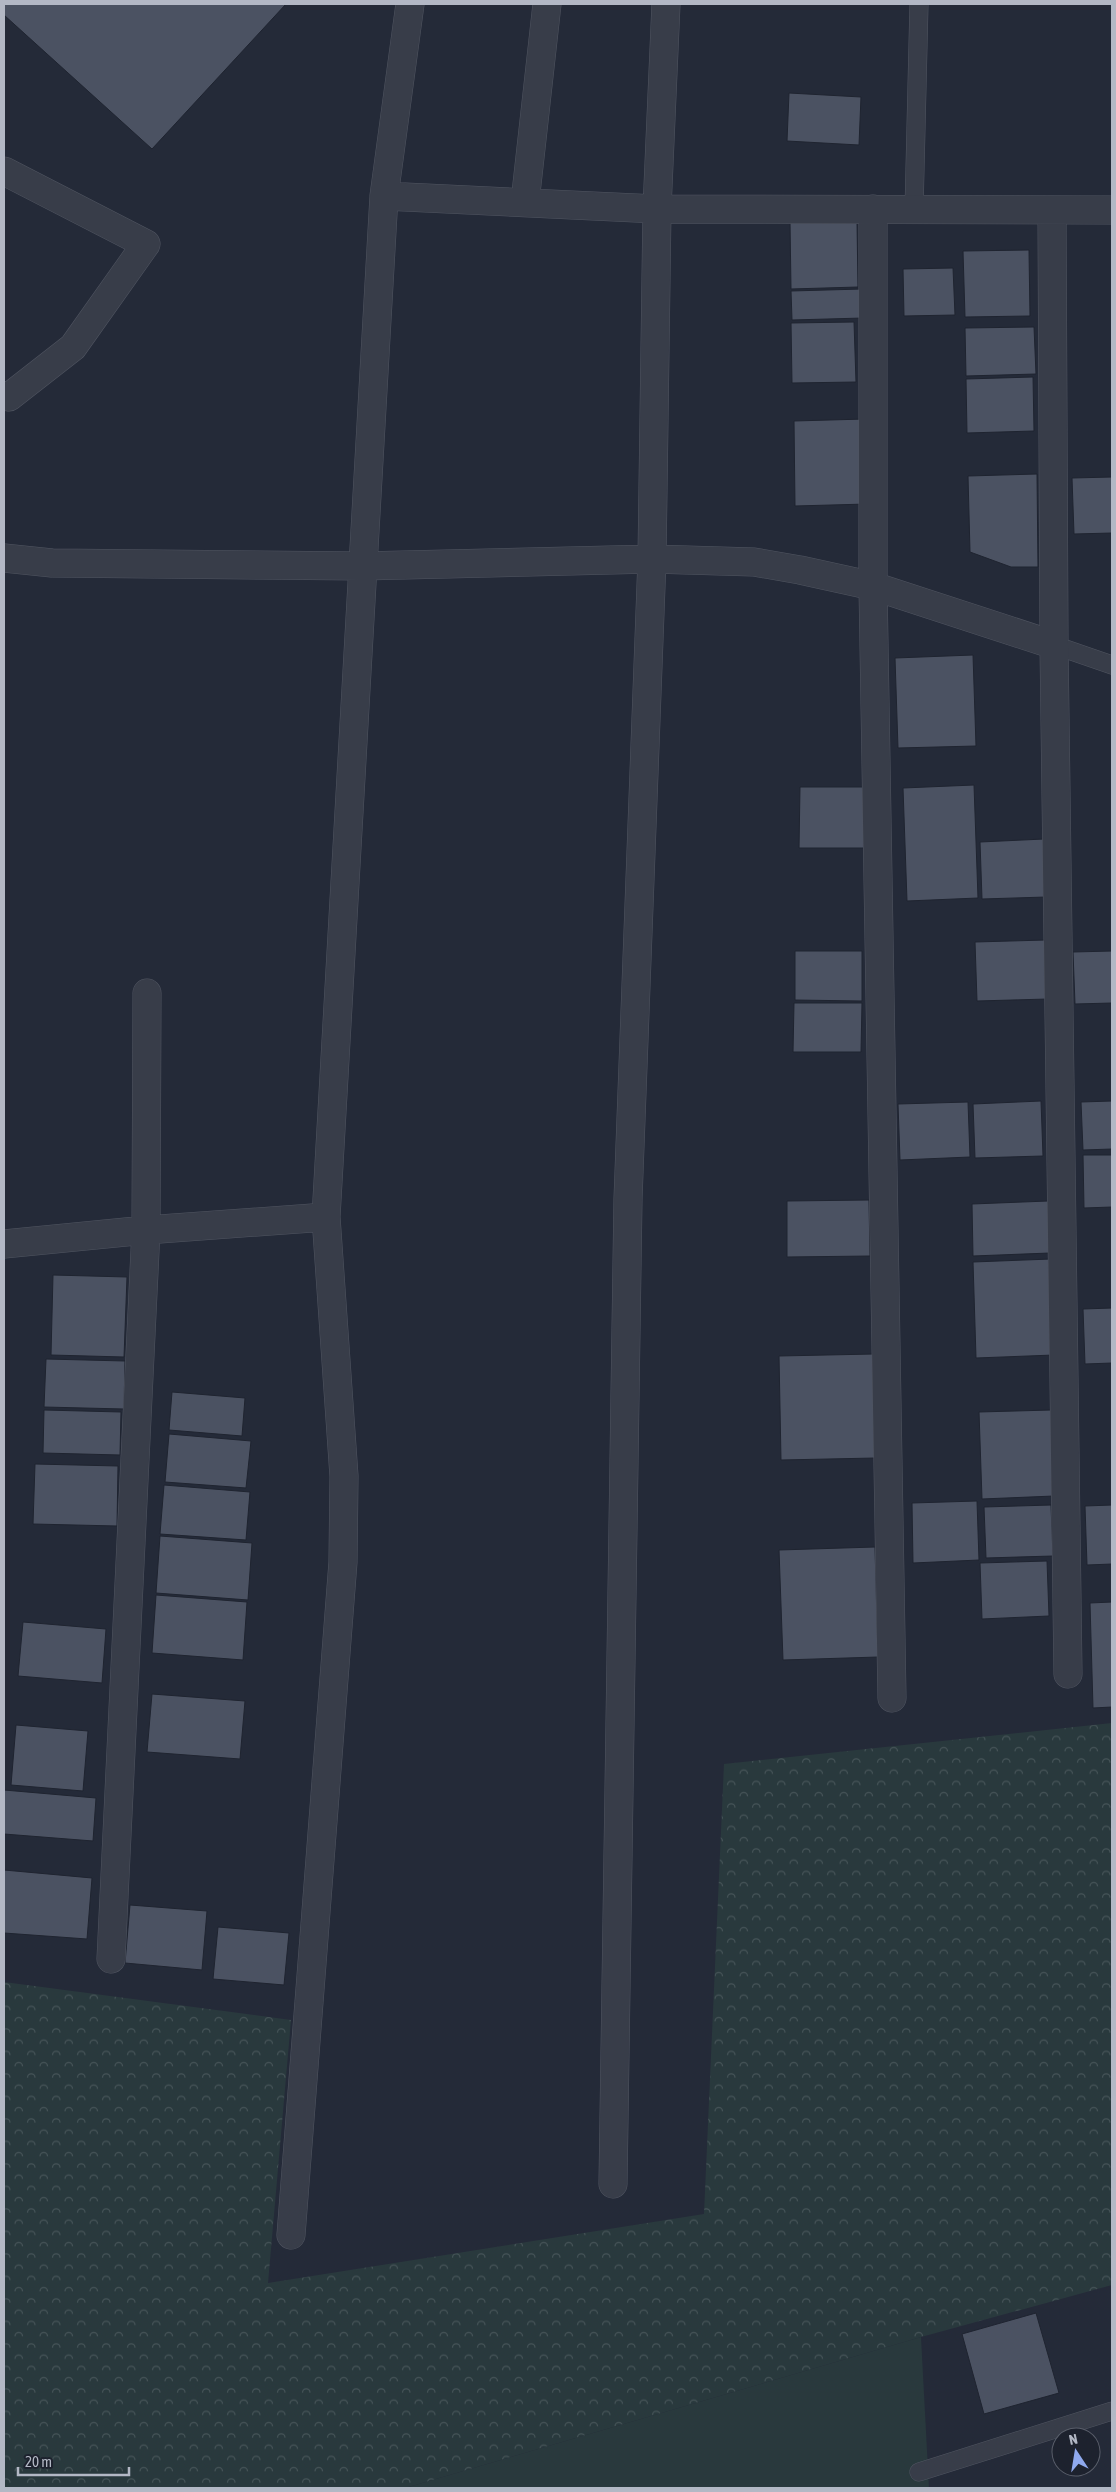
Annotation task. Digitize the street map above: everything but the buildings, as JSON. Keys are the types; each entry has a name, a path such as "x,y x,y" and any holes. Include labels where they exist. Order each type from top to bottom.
{"street":[{"path":"291,2235 342,1562 344,1476 326,1217 384,196 410,4"},
{"path":"525,202 547,4"},
{"path":"613,2184 628,1198 652,559 657,209 666,4"},
{"path":"4,171 146,244 73,347 9,397 4,396"},
{"path":"384,196 657,209 1112,210"},
{"path":"873,210 873,586 892,1698"},
{"path":"1052,211 1054,645 1068,1674"},
{"path":"4,558 52,563 362,566 652,559 754,562 873,586 1054,645"},
{"path":"111,1959 146,1230 147,993"},
{"path":"4,1244 146,1230 326,1217"}],"lane":[{"path":"914,210 919,4"},
{"path":"1054,645 1112,665"},
{"path":"919,2472 1112,2411"}],"green space":[{"path":"1112,1723 1112,2285 921,2337 405,2488 4,2488 4,1982 291,2020 268,2283 704,2214 724,1764"},
{"path":"921,2337 929,2488 405,2488"}]}
